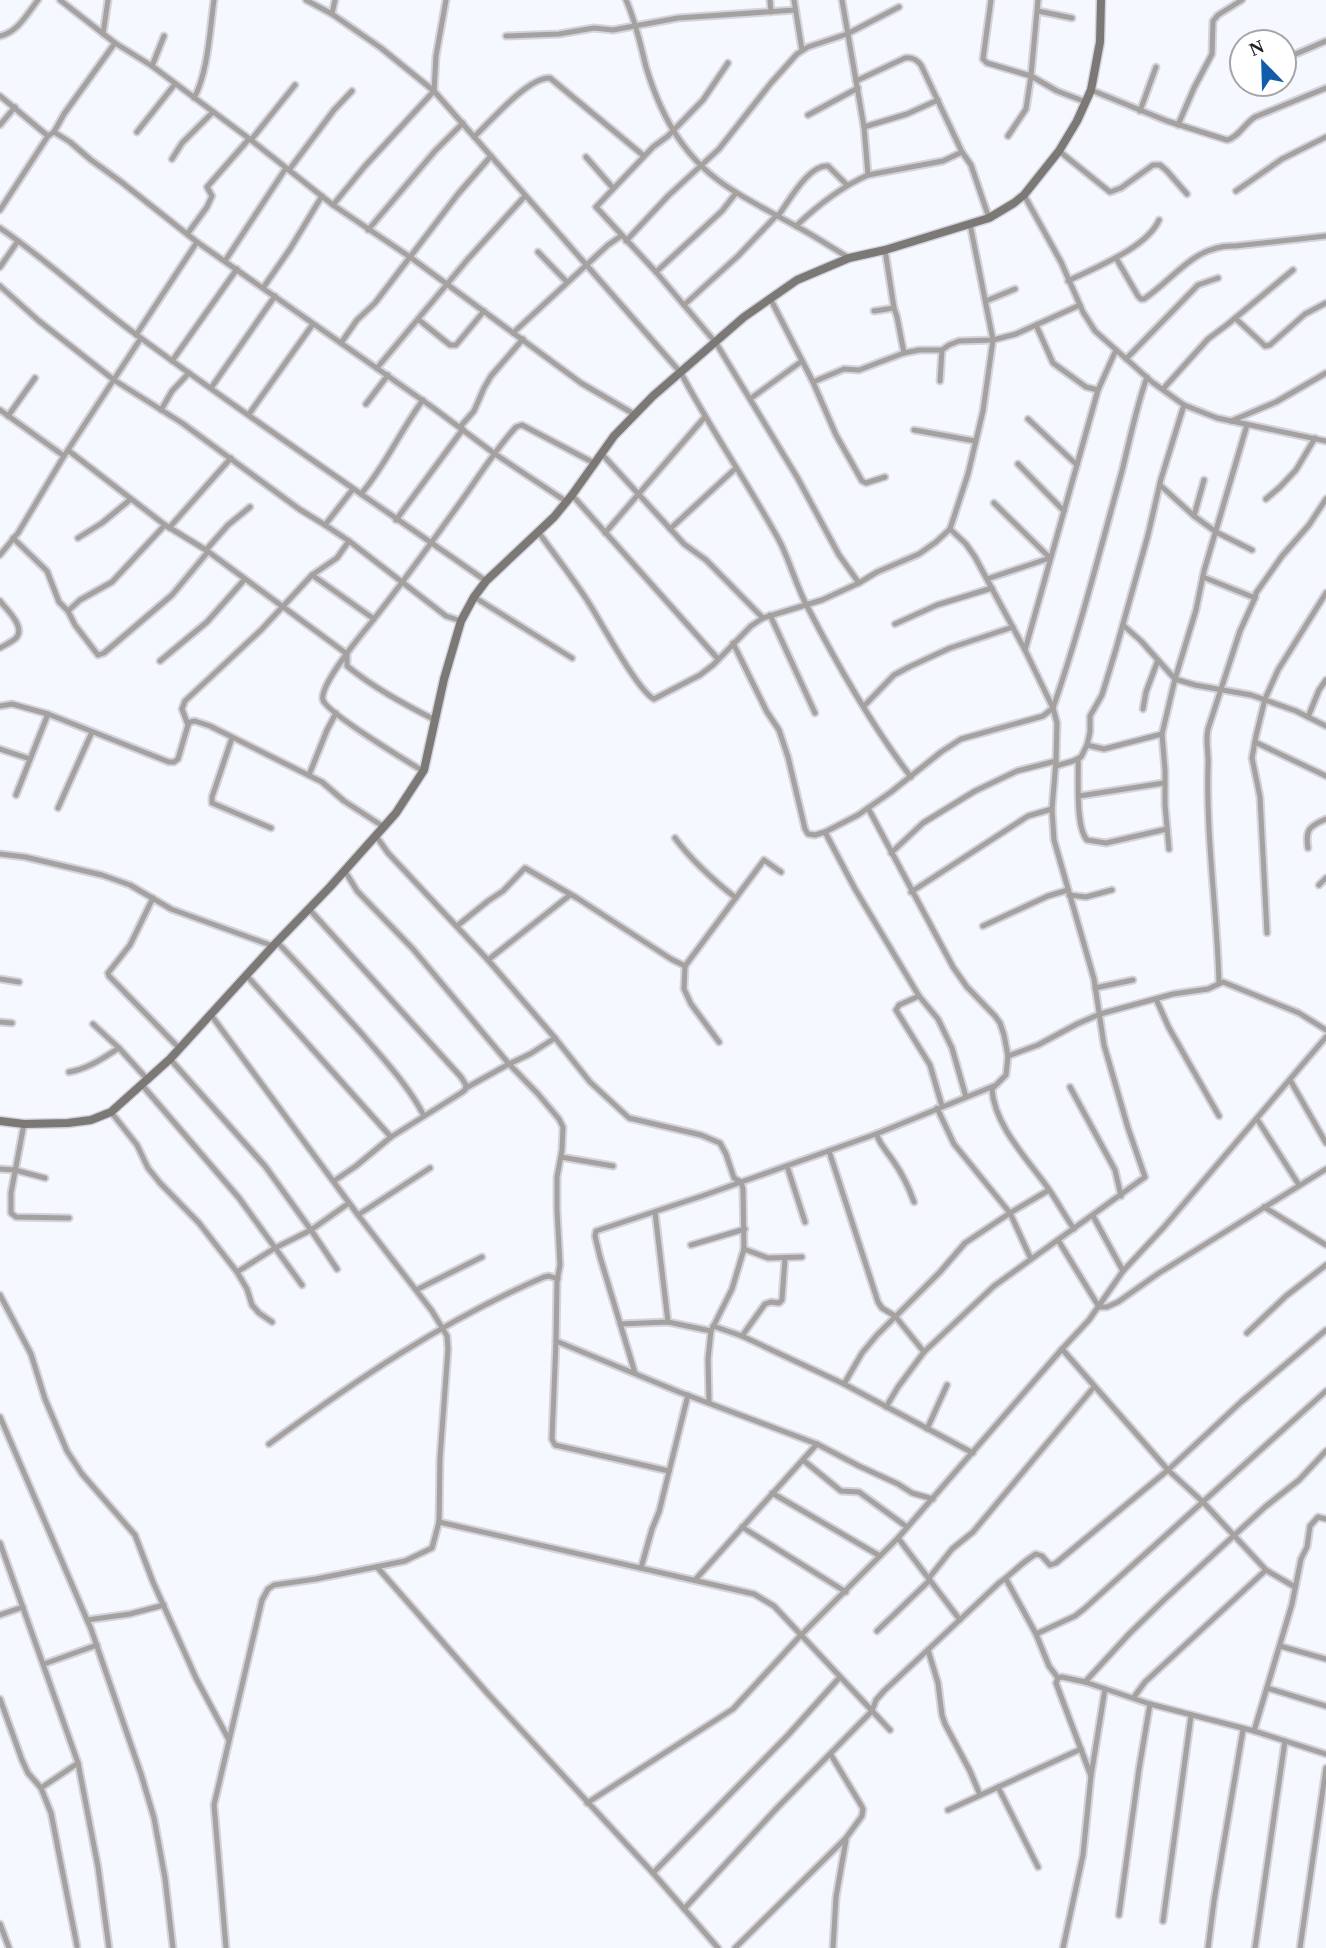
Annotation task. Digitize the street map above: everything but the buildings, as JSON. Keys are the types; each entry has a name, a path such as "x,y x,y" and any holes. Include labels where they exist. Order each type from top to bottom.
{"street":[{"path":"0,44 3,35 23,21 37,0"},
{"path":"60,0 115,43 152,66 250,139 333,205 410,257 581,383 635,414"},
{"path":"102,33 109,0"},
{"path":"194,98 207,57 214,0"},
{"path":"306,0 381,48 434,91 681,373 704,418 782,546 806,605 885,743 911,777"},
{"path":"332,15 335,0"},
{"path":"333,205 434,91 436,56 446,0"},
{"path":"626,0 636,25 650,79 673,130 700,166 736,193 849,258"},
{"path":"770,0 771,12"},
{"path":"794,0 802,50"},
{"path":"842,0 858,88 869,175"},
{"path":"991,0 983,59 987,63 1031,76 1057,91 1086,102"},
{"path":"1008,136 1026,109 1038,0"},
{"path":"0,1121 24,1124 80,1122 92,1120 111,1111 180,1049 345,871 403,803 424,769 444,679 461,621 474,597 486,580 539,533 570,498 614,436 635,414 744,317 797,280 849,258 886,250 989,218 1024,195 1059,151 1091,90 1100,42 1101,0"},
{"path":"1178,125 1212,54 1213,20 1242,0"},
{"path":"513,333 608,245 623,238 719,149 771,83 802,50 847,34 899,7"},
{"path":"506,36 559,34 594,28 613,30 689,17 795,10"},
{"path":"1038,11 1072,18"},
{"path":"152,66 164,36"},
{"path":"1298,54 1326,41"},
{"path":"0,209 115,43"},
{"path":"856,81 905,58 914,58 921,65 962,152 971,165 989,218"},
{"path":"728,63 702,100 596,207 716,342 797,477 839,555 859,583"},
{"path":"1140,111 1156,67"},
{"path":"474,136 536,81 550,78 644,156"},
{"path":"136,132 175,84"},
{"path":"188,233 212,196 207,187 295,85"},
{"path":"808,115 858,88"},
{"path":"1091,90 1178,125 1230,140 1255,117 1326,88"},
{"path":"225,261 287,169 352,91"},
{"path":"0,96 51,134 70,142 197,242 423,400 495,454 570,498 718,659"},
{"path":"864,127 907,114 938,100"},
{"path":"0,125 15,107"},
{"path":"172,159 182,143 213,112"},
{"path":"368,230 435,151 463,123"},
{"path":"1236,191 1282,159 1326,137"},
{"path":"1059,151 1110,192 1121,188 1153,165 1160,165 1187,194"},
{"path":"796,226 822,202 847,185 869,175 943,161 962,152"},
{"path":"341,343 491,156"},
{"path":"586,157 613,188"},
{"path":"684,305 777,216 806,178 818,167 828,166 847,185"},
{"path":"656,272 722,211 736,193"},
{"path":"1024,195 1094,331 1147,377 1184,405 1217,418 1326,441"},
{"path":"263,288 322,196"},
{"path":"377,368 492,231 525,196"},
{"path":"1068,281 1116,258 1150,233 1159,220"},
{"path":"539,533 587,599 626,663 654,699 700,675 766,616 822,600 919,554 936,542 950,529 968,474 983,411 993,340 970,224"},
{"path":"0,228 189,373 486,580"},
{"path":"1116,258 1138,296 1144,299 1185,263 1212,248 1326,236"},
{"path":"0,267 18,241"},
{"path":"0,555 114,380 138,336 197,242"},
{"path":"886,250 894,308 904,353"},
{"path":"538,252 567,282"},
{"path":"173,361 237,269"},
{"path":"1163,389 1208,338 1293,270"},
{"path":"1126,359 1198,285 1218,278"},
{"path":"0,286 39,321 114,380 232,458 299,509 349,541 446,616 461,621"},
{"path":"986,301 1015,289"},
{"path":"211,388 275,296"},
{"path":"770,298 813,382 836,435 862,481 866,483 885,477"},
{"path":"1235,318 1265,346 1270,345 1305,314 1326,303"},
{"path":"813,382 844,369 859,370 904,353 942,350 960,341 993,340 1016,334 1080,305"},
{"path":"874,311 894,308"},
{"path":"419,320 453,346 484,311"},
{"path":"249,414 313,324"},
{"path":"1036,325 1053,363 1086,387 1098,390"},
{"path":"397,520 474,411 491,376 523,339"},
{"path":"940,381 942,350"},
{"path":"1024,650 1098,390 1116,350"},
{"path":"750,400 802,361"},
{"path":"161,410 172,391 189,373"},
{"path":"1231,421 1276,402 1326,373"},
{"path":"366,404 388,376"},
{"path":"733,643 767,712 779,730 808,834 825,832 868,808 961,739 1042,716 1053,708 1087,600 1147,377"},
{"path":"8,416 35,378"},
{"path":"361,494 380,470 423,400"},
{"path":"891,853 923,823 975,791 1017,771 1082,757 1090,732 1090,716 1102,695 1184,405"},
{"path":"0,410 245,579 347,654"},
{"path":"605,533 704,418"},
{"path":"1028,418 1077,465"},
{"path":"424,769 418,768 336,713 324,702 323,692 347,654 516,427 522,425 594,463"},
{"path":"1169,849 1162,734 1203,577 1247,425"},
{"path":"914,430 975,441"},
{"path":"1266,499 1301,463 1315,438"},
{"path":"601,453 684,544 706,560 766,616 815,713"},
{"path":"68,611 80,600 112,582 232,458"},
{"path":"1018,464 1064,510"},
{"path":"670,529 736,467"},
{"path":"1194,516 1204,480"},
{"path":"1160,485 1216,532 1252,550"},
{"path":"326,525 353,489"},
{"path":"78,538 102,523 131,499"},
{"path":"1219,983 1206,739 1240,631 1255,593 1282,556 1309,526 1326,499"},
{"path":"994,503 1050,558"},
{"path":"13,538 47,571 61,606 68,611 75,625 96,652 101,654 172,595 228,525 250,507"},
{"path":"886,1407 925,1352 994,1286 1143,1180 1145,1174 1128,1128 1104,1045 1096,988 1054,840 1052,809 1057,723 1053,708 987,579 966,544 950,529"},
{"path":"188,725 182,709 185,701 261,630 312,575 337,558 349,541"},
{"path":"987,579 1050,558"},
{"path":"312,575 374,619"},
{"path":"1203,577 1255,598"},
{"path":"160,661 207,622 245,579"},
{"path":"895,624 945,602 992,588"},
{"path":"1267,933 1260,797 1252,758 1265,699 1278,670 1326,593"},
{"path":"474,597 572,658"},
{"path":"0,601 19,628 16,638 0,648"},
{"path":"1123,625 1175,679 1265,699 1326,726"},
{"path":"864,706 894,676 909,667 950,648 1013,627"},
{"path":"347,654 347,666 357,674 396,700 435,720"},
{"path":"1143,709 1146,692 1158,660"},
{"path":"1308,717 1326,680"},
{"path":"0,706 12,704 48,714 162,760 174,762 178,759 188,725 195,721 322,782 344,801 384,827"},
{"path":"309,775 336,713"},
{"path":"16,795 48,714"},
{"path":"58,808 92,732"},
{"path":"1087,745 1104,749 1162,734"},
{"path":"232,738 212,803 271,828"},
{"path":"1255,743 1326,776"},
{"path":"0,748 30,759"},
{"path":"1078,759 1080,821 1083,836 1087,840 1106,843 1167,829"},
{"path":"1079,796 1164,783"},
{"path":"635,1373 595,1232 876,1134 994,1086 1006,1075 1008,1056 1000,1023 967,987 953,967 868,808"},
{"path":"911,892 1028,816 1052,809"},
{"path":"1308,848 1308,829 1326,819"},
{"path":"825,832 855,889 919,996 943,1029 952,1048 966,1097"},
{"path":"376,836 388,853 488,960 590,1082 629,1118 701,1135 720,1143 734,1178 741,1182 745,1229 744,1249 732,1289 712,1329 708,1359 709,1402"},
{"path":"675,838 686,853 736,898"},
{"path":"757,853 781,872"},
{"path":"0,854 25,857 102,875 130,885 171,909 275,944 316,983 382,1057 416,1100 424,1116"},
{"path":"719,1042 691,1004 684,989 685,966 764,860"},
{"path":"457,926 503,891 525,868 685,966"},
{"path":"345,871 357,891 413,949 563,1127 557,1177 560,1265 552,1439 555,1445 670,1471"},
{"path":"1319,886 1326,877"},
{"path":"983,926 1048,896 1068,892 1086,897 1112,890"},
{"path":"488,960 569,895"},
{"path":"153,898 130,945 108,973 180,1049"},
{"path":"309,909 461,1077 466,1088"},
{"path":"247,976 391,1138"},
{"path":"0,979 19,982"},
{"path":"1096,988 1133,980"},
{"path":"1008,1056 1038,1045 1100,1014 1173,994 1208,989 1219,983 1228,983 1299,1013 1326,1030"},
{"path":"919,996 899,1005 896,1010 930,1065 939,1107 954,1144 1010,1213 1031,1259"},
{"path":"1156,999 1219,1116"},
{"path":"211,1015 443,1327 448,1349 440,1458 439,1522 434,1544 427,1552 405,1562 274,1585 268,1589 262,1601 214,1805 226,1948"},
{"path":"0,1022 12,1023"},
{"path":"93,1024 119,1048 239,1198 302,1285"},
{"path":"587,1803 733,1709 801,1635 846,1592 933,1499 1082,1329 1123,1272 1326,1037"},
{"path":"334,1181 391,1138 466,1088 555,1038"},
{"path":"69,1072 95,1064 119,1048"},
{"path":"170,1059 265,1166 337,1269"},
{"path":"1290,1080 1326,1143"},
{"path":"994,1086 994,1100 1006,1129 1074,1229"},
{"path":"1070,1087 1115,1170 1121,1196"},
{"path":"111,1111 137,1145 148,1168 200,1223 237,1272 253,1305 272,1322"},
{"path":"1257,1119 1299,1185"},
{"path":"24,1124 11,1192 11,1213 13,1216 69,1218"},
{"path":"876,1134 883,1150 893,1160 907,1183 914,1202"},
{"path":"829,1151 878,1302 882,1308 895,1315 925,1352"},
{"path":"561,1157 613,1166"},
{"path":"787,1166 805,1222"},
{"path":"358,1215 430,1168"},
{"path":"0,1169 45,1178"},
{"path":"1099,1307 1118,1302 1159,1273 1326,1169"},
{"path":"844,1384 862,1353 965,1243 1049,1190"},
{"path":"237,1272 275,1248 311,1230 349,1203"},
{"path":"1264,1207 1326,1245"},
{"path":"655,1212 667,1322"},
{"path":"1093,1216 1123,1272"},
{"path":"691,1245 745,1229"},
{"path":"1058,1240 1099,1307"},
{"path":"744,1249 768,1258 802,1257"},
{"path":"416,1290 482,1257"},
{"path":"742,1336 765,1304 771,1301 779,1303 782,1300 785,1258"},
{"path":"1247,1332 1286,1296 1326,1265"},
{"path":"269,1444 337,1393 443,1327 544,1277 558,1279"},
{"path":"0,1295 31,1354 45,1399 66,1451 82,1474 135,1535 197,1678 229,1741"},
{"path":"620,1324 667,1322 742,1336 844,1384 973,1453"},
{"path":"684,1909 777,1808 872,1711 876,1700 999,1583 1036,1554 1053,1565 1168,1470 1241,1402 1326,1330"},
{"path":"556,1341 817,1444 912,1493 933,1499"},
{"path":"1062,1349 1168,1470 1235,1534 1266,1570 1295,1587"},
{"path":"927,1429 947,1385"},
{"path":"877,1631 929,1579 953,1549 974,1532 1094,1387"},
{"path":"1036,1634 1084,1609 1326,1391"},
{"path":"641,1568 659,1512 688,1395"},
{"path":"0,1417 97,1645 155,1818 173,1948"},
{"path":"695,1580 817,1444"},
{"path":"1085,1682 1130,1633 1235,1534 1299,1480 1326,1451"},
{"path":"803,1460 841,1491 859,1492 907,1527"},
{"path":"772,1493 880,1556"},
{"path":"1254,1731 1280,1646 1301,1559 1307,1547 1310,1526 1318,1517 1326,1520"},
{"path":"439,1522 695,1580 765,1599 890,1730"},
{"path":"742,1527 846,1592"},
{"path":"898,1538 960,1620"},
{"path":"0,1543 78,1763 98,1867 109,1948"},
{"path":"377,1567 718,1948"},
{"path":"1134,1698 1145,1682 1266,1570"},
{"path":"1006,1578 1036,1634 1049,1666 1058,1678"},
{"path":"87,1620 130,1614 164,1605"},
{"path":"0,1615 23,1606"},
{"path":"44,1664 97,1645"},
{"path":"1280,1646 1326,1658"},
{"path":"928,1650 938,1683 945,1724 980,1795"},
{"path":"653,1874 788,1735 840,1677"},
{"path":"1058,1678 1085,1682 1150,1704 1254,1731 1326,1754"},
{"path":"1058,1678 1056,1683 1091,1776"},
{"path":"1267,1688 1326,1706"},
{"path":"1063,1948 1083,1856 1091,1776 1105,1689"},
{"path":"0,1699 22,1760 28,1773 41,1788 51,1812 78,1946"},
{"path":"1119,1915 1150,1704"},
{"path":"1163,1920 1191,1716"},
{"path":"1208,1948 1242,1730"},
{"path":"1255,1948 1285,1741"},
{"path":"948,1810 1081,1749"},
{"path":"735,1948 846,1838 862,1816 863,1809 831,1755"},
{"path":"41,1788 78,1763"},
{"path":"1300,1948 1326,1768"},
{"path":"998,1787 1038,1867"},
{"path":"833,1948 836,1897 846,1838"},
{"path":"0,1924 9,1948"}]}
